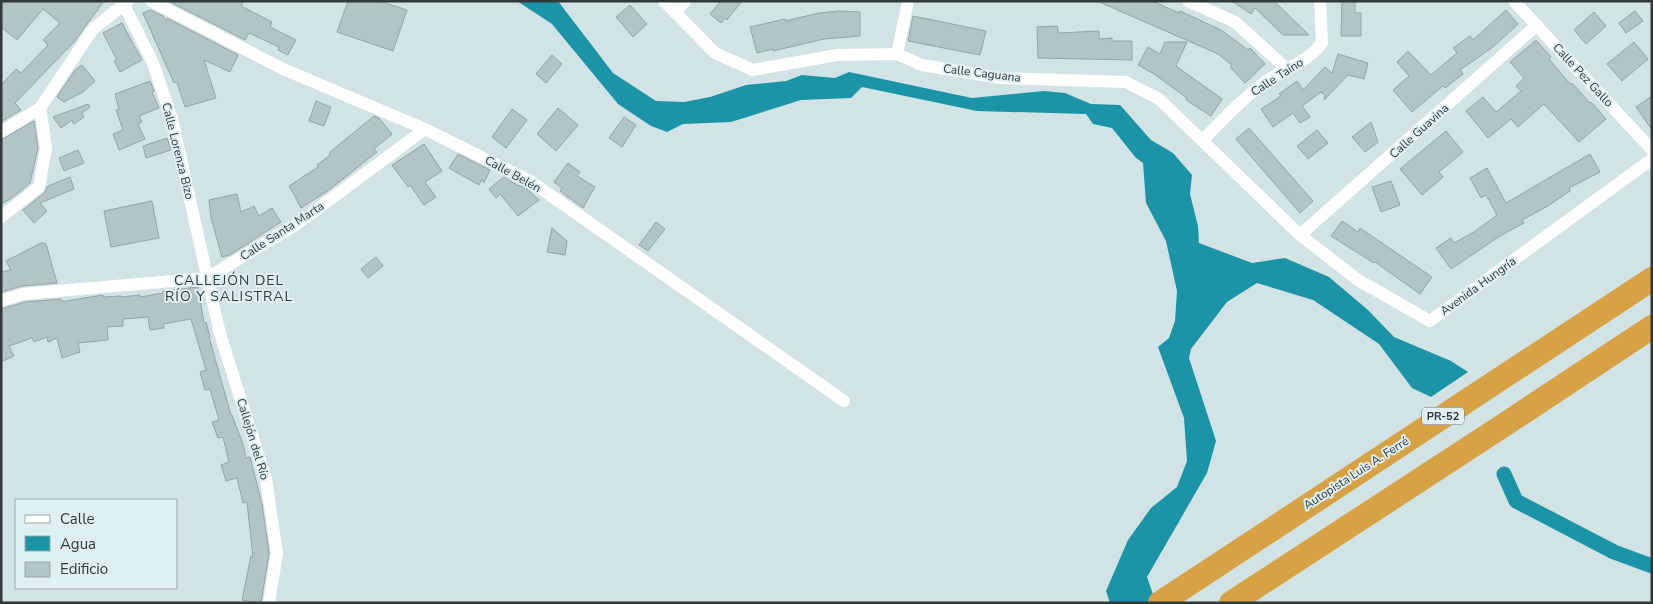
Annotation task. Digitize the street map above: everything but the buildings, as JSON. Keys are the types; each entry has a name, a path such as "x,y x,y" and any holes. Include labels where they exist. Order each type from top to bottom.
{"highway":[{"name":"Autopista Luis A. Ferré","path":"1160,603 1652,279"},
{"path":"1231,603 1652,327"}],"street":[{"name":"Calle Belén","path":"151,1 283,69 425,129 530,181 844,401"},
{"name":"Calle Caguana","path":"664,1 715,53 753,70 837,55 897,54 922,64 1000,78 1126,82 1159,99 1300,235"},
{"path":"675,13 685,1"},
{"path":"897,54 908,1"},
{"path":"1188,1 1235,22 1287,70"},
{"name":"Calle Taíno","path":"1202,141 1236,105 1270,79 1298,64 1315,52 1322,43 1320,1"},
{"name":"Calle Pez Gallo","path":"1514,1 1652,150"},
{"path":"1,132 40,108 93,29 124,2"},
{"name":"Calle Lorenza Bizo","path":"124,2 153,64 172,119 207,278"},
{"name":"Calle Guavina","path":"1300,235 1537,25"},
{"path":"1,217 39,187 46,148 40,108"},
{"name":"Calle Santa Marta","path":"1,301 23,294 207,278 297,224 425,129"},
{"name":"Avenida Hungría","path":"1300,235 1358,280 1430,321 1652,158"},
{"name":"Callejón del Río","path":"207,278 220,334 266,479 277,553 269,603"}],"water":[{"path":"517,1 558,1 613,73 656,101 684,102 710,97 746,85 786,81 802,75 835,78 849,72 972,98 1044,91 1065,93 1091,104 1120,105 1151,140 1173,153 1192,175 1190,194 1198,226 1199,243 1252,263 1285,258 1329,277 1368,310 1394,337 1451,361 1468,372 1431,397 1412,388 1379,344 1313,300 1257,283 1227,302 1191,349 1189,358 1216,441 1207,473 1147,577 1156,603 1110,603 1106,591 1128,540 1151,508 1177,487 1187,461 1184,418 1158,347 1169,338 1175,321 1177,291 1166,241 1146,203 1143,163 1136,158 1112,128 1093,124 1086,114 977,111 862,87 851,98 801,100 731,122 683,124 667,132 651,126 618,104 552,24"}],"waterway":[{"path":"1504,474 1516,501 1614,552 1652,566"}],"district":[{"name":"CALLEJÓN DEL RÍO Y SALISTRAL","path":"229,288"}]}
